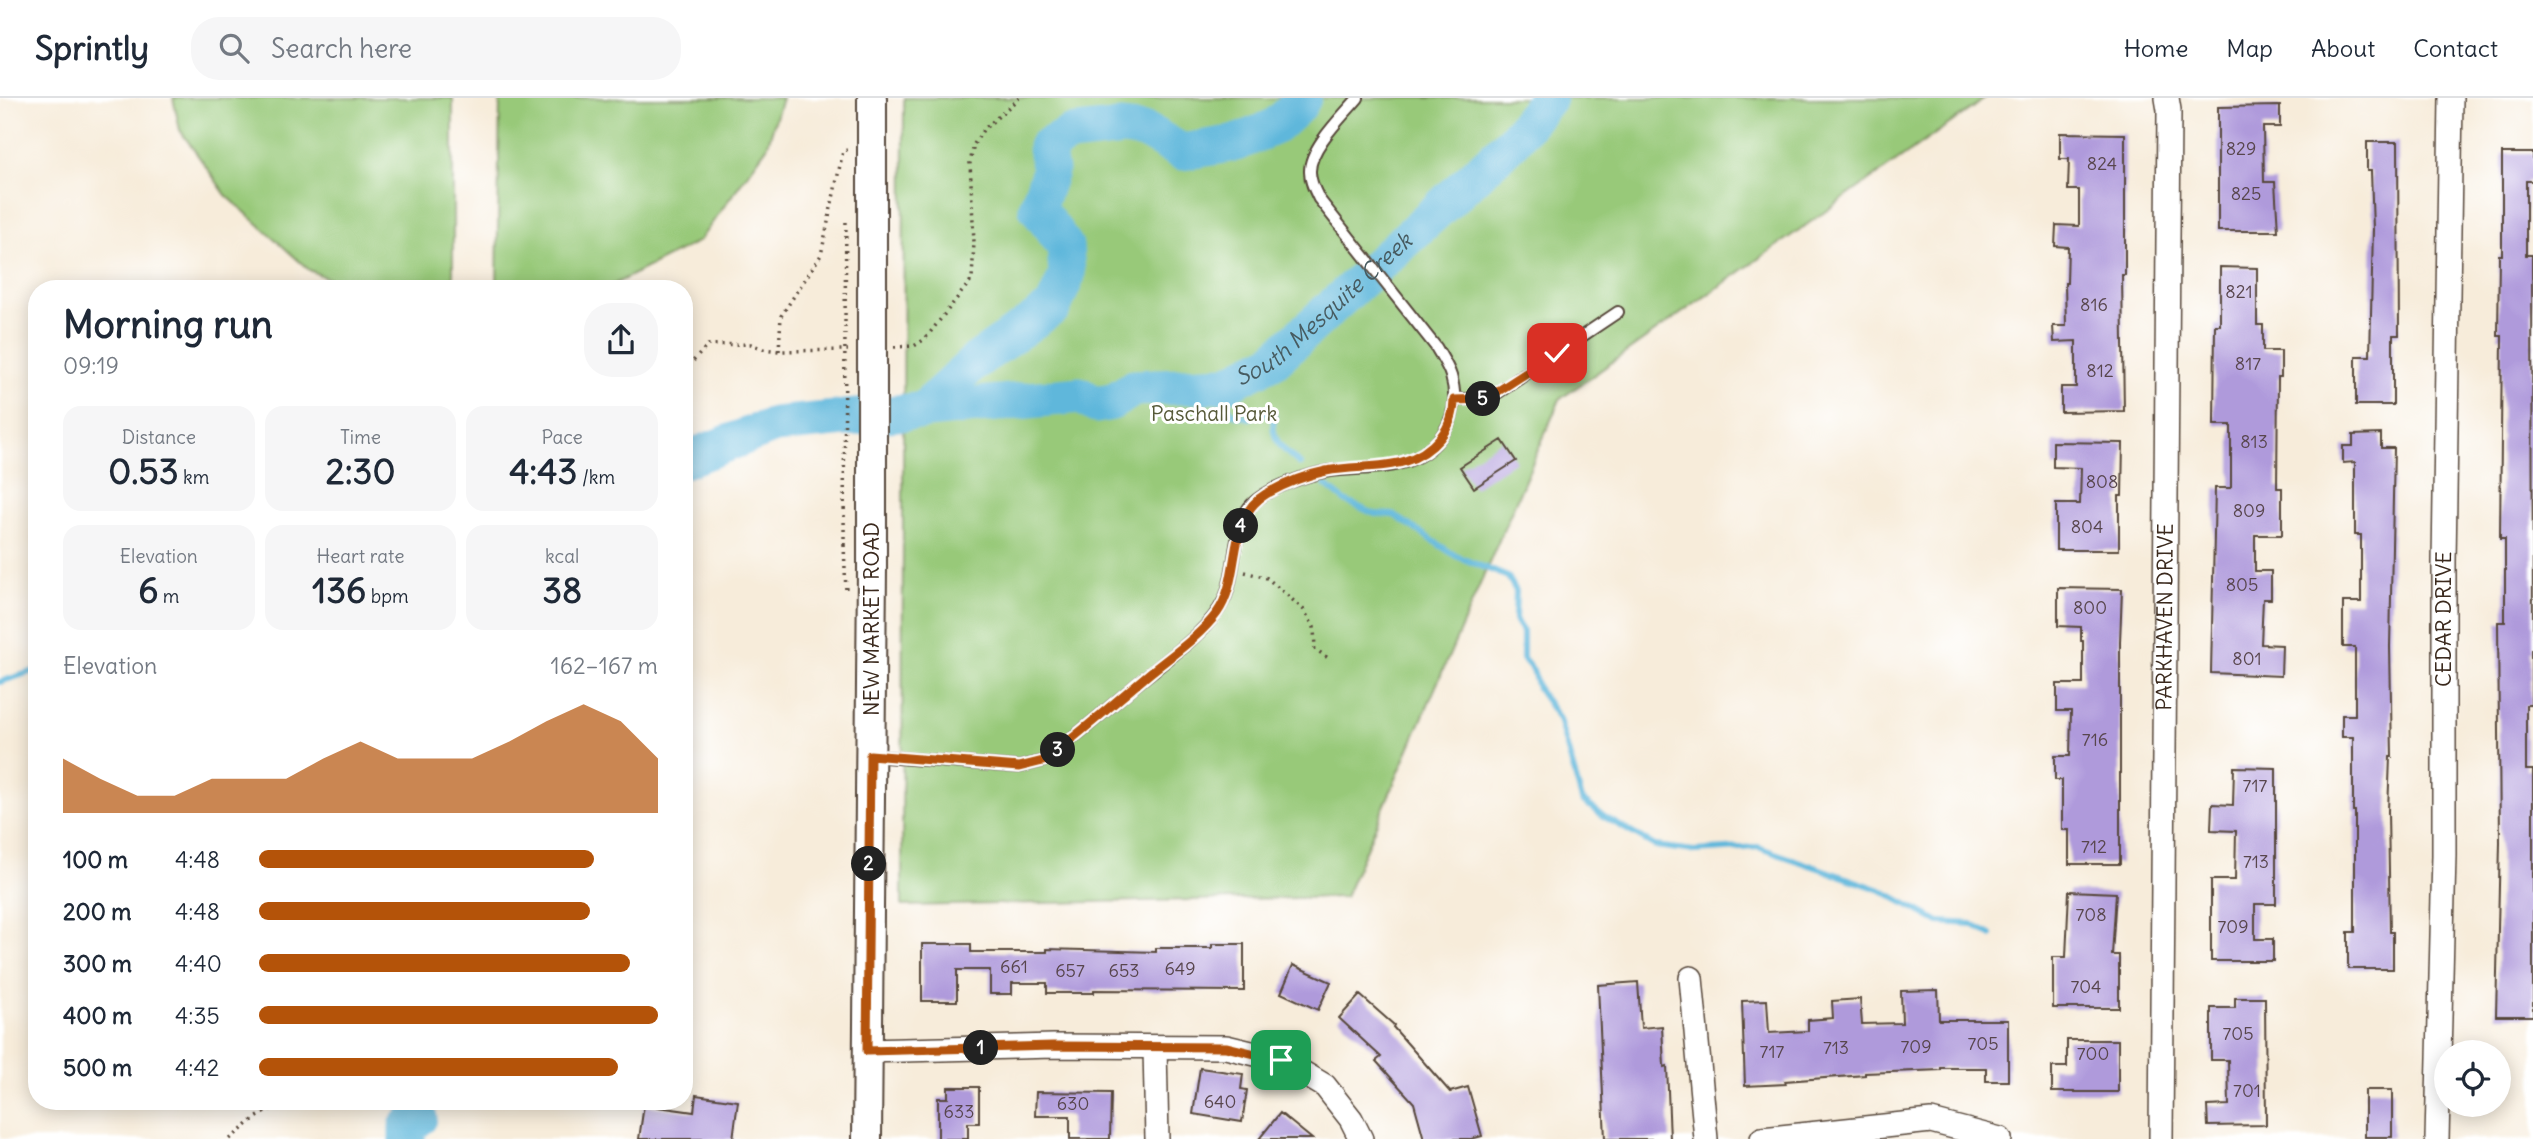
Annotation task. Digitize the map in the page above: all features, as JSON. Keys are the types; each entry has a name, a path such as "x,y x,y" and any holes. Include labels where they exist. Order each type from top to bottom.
{"street":[{"name":"NEW MARKET ROAD","path":"867,1139 873,568 872,98"},
{"name":"PARKHAVEN DRIVE","path":"2161,1139 2169,124 2166,98"},
{"name":"CEDAR DRIVE","path":"2437,1139 2444,855 2444,562 2451,98"},
{"path":"1690,978 1706,1139"},
{"path":"867,1051 1053,1046 1226,1047 1281,1060 1325,1087 1351,1119 1361,1139"},
{"path":"1155,1048 1157,1139"},
{"path":"1762,1139 1931,1121 2000,1139"}],"lane":[{"path":"870,755 1019,767 1043,761 1208,622 1225,599 1243,519 1252,504 1266,494 1311,475 1396,465 1412,460 1430,449 1443,434 1452,416 1454,400 1451,375 1436,347 1319,199 1312,185 1310,172 1317,150 1358,98"},
{"path":"1454,400 1486,399 1496,394 1618,312"}],"path":[{"path":"890,348 914,346 925,340 972,279 974,242 970,163 974,144 983,130 1019,98"},
{"path":"779,351 781,316 821,255 844,151 872,140"},
{"path":"844,545 845,322"},
{"path":"693,361 708,345 751,344 779,351 855,350"},
{"path":"1233,568 1267,579 1303,610 1314,627 1315,649 1328,658"},
{"path":"230,1139 270,1110"}],"green space":[{"path":"173,98 453,98 453,280 331,280 309,270 226,195 180,130"},
{"path":"500,98 782,98 767,147 699,241 623,280 497,280"},
{"name":"Paschall Park","path":"904,98 1986,98 1560,399 1345,897 902,906"}],"building":[{"path":"2280,106 2280,127 2263,127 2264,182 2275,182 2278,231 2218,231 2218,107"},
{"path":"2060,133 2125,134 2125,275 2122,275 2124,411 2061,412 2061,387 2076,387 2076,341 2054,342 2053,326 2066,326 2068,247 2055,246 2056,225 2079,226 2079,190 2068,190 2069,159 2060,159"},
{"path":"2367,142 2398,142 2399,335 2393,335 2393,405 2356,405 2356,356 2370,356 2373,229"},
{"path":"2502,153 2533,153 2533,181 2526,181 2526,255 2532,255 2533,650 2531,705 2526,705 2526,770 2533,770 2533,1016 2496,1016 2500,842 2498,622 2505,622 2505,539 2500,539 2502,336 2498,336 2499,255 2502,255"},
{"path":"2220,267 2257,268 2257,325 2263,325 2263,351 2281,351 2281,377 2278,377 2277,488 2282,488 2282,535 2255,535 2255,571 2271,571 2271,599 2263,599 2261,644 2282,645 2281,676 2211,673 2215,488 2231,488 2231,425 2214,425 2215,325 2220,325"},
{"path":"2381,434 2381,448 2394,448 2390,647 2392,757 2388,811 2393,969 2348,969 2348,932 2355,932 2355,811 2353,737 2342,737 2342,715 2355,715 2355,647 2343,647 2343,602 2361,602 2361,535 2355,535 2355,462 2343,463 2343,446 2353,446 2353,435"},
{"path":"1502,440 1516,461 1474,488 1460,467"},
{"path":"2053,442 2123,443 2119,550 2056,550 2056,504 2080,504 2081,468 2053,467"},
{"path":"2058,588 2122,589 2120,864 2069,864 2069,830 2062,830 2062,780 2055,780 2055,756 2070,756 2071,711 2057,711 2057,684 2083,684 2083,641 2081,627 2058,626"},
{"path":"2234,767 2276,768 2276,904 2255,904 2255,939 2273,939 2273,961 2211,961 2211,880 2235,880 2236,831 2211,830 2212,804 2233,805"},
{"path":"2069,891 2116,893 2112,955 2119,955 2119,1008 2053,1008 2053,957 2066,957"},
{"path":"922,944 971,944 971,952 1047,952 1047,949 1156,952 1156,948 1212,948 1212,944 1244,944 1244,991 1094,990 1094,993 1047,993 1047,983 1012,983 1012,994 990,994 990,970 957,970 957,1001 922,1001"},
{"path":"1293,965 1331,982 1318,1010 1281,993"},
{"path":"1638,982 1641,1028 1662,1026 1664,1067 1667,1066 1670,1139 1605,1139 1598,985"},
{"path":"1938,990 1939,1020 2008,1020 2008,1081 1986,1081 1986,1068 1941,1068 1745,1086 1742,1001 1767,1000 1769,1033 1808,1031 1808,1020 1833,1018 1832,1001 1860,999 1862,1024 1902,1023 1901,991"},
{"path":"1360,995 1394,1025 1450,1092 1468,1087 1482,1136 1471,1139 1424,1139 1414,1103 1376,1061 1381,1057 1339,1018"},
{"path":"2235,998 2265,998 2266,1125 2208,1126 2207,1106 2229,1105 2228,1060 2211,1060 2211,1008 2235,1008"},
{"path":"2067,1040 2118,1040 2118,1092 2052,1092 2052,1067 2067,1067"},
{"path":"1200,1068 1243,1074 1241,1089 1247,1090 1242,1122 1193,1114"},
{"path":"948,1087 979,1087 979,1123 968,1123 968,1139 938,1139 938,1098 948,1098"},
{"path":"2365,1090 2392,1090 2392,1137 2365,1137"},
{"path":"1036,1092 1111,1093 1110,1139 1070,1139 1070,1116 1035,1116"},
{"path":"696,1095 738,1101 733,1139 639,1139 643,1110 694,1112"},
{"path":"1280,1113 1312,1139 1259,1139"}],"waterway":[{"name":"South Mesquite Creek","path":"922,411 976,361 1053,307 1067,275 1065,246 1037,208 1050,171 1046,147 1070,134 1122,128 1146,131 1182,152 1236,143 1276,126 1303,98"},
{"name":"South Mesquite Creek","path":"693,457 775,425 1080,395 1096,405 1112,402 1134,388 1227,384 1273,361 1513,141 1548,98"},
{"path":"1189,386 1205,402 1223,399 1233,414 1250,418 1259,413 1270,412 1274,416 1274,432 1279,444 1300,464"},
{"path":"1325,485 1345,501 1375,514 1394,515 1456,556 1508,577 1516,591 1515,620 1523,632 1523,659 1533,670 1538,689 1559,719 1582,800 1603,816 1655,846 1694,851 1758,847 1881,890 1939,922 1972,924 1991,935"},
{"path":"0,682 28,673"},
{"name":"South Mesquite Creek","path":"407,1139 407,1127 419,1118 417,1110"}],"route":[{"path":"1281,1060 1226,1047 1053,1046 867,1051 870,755 1019,767 1043,761 1187,642 1217,613 1230,582 1243,519 1252,504 1282,486 1311,475 1396,465 1412,460 1430,449 1443,434 1452,416 1454,400 1486,399 1557,353"}]}
